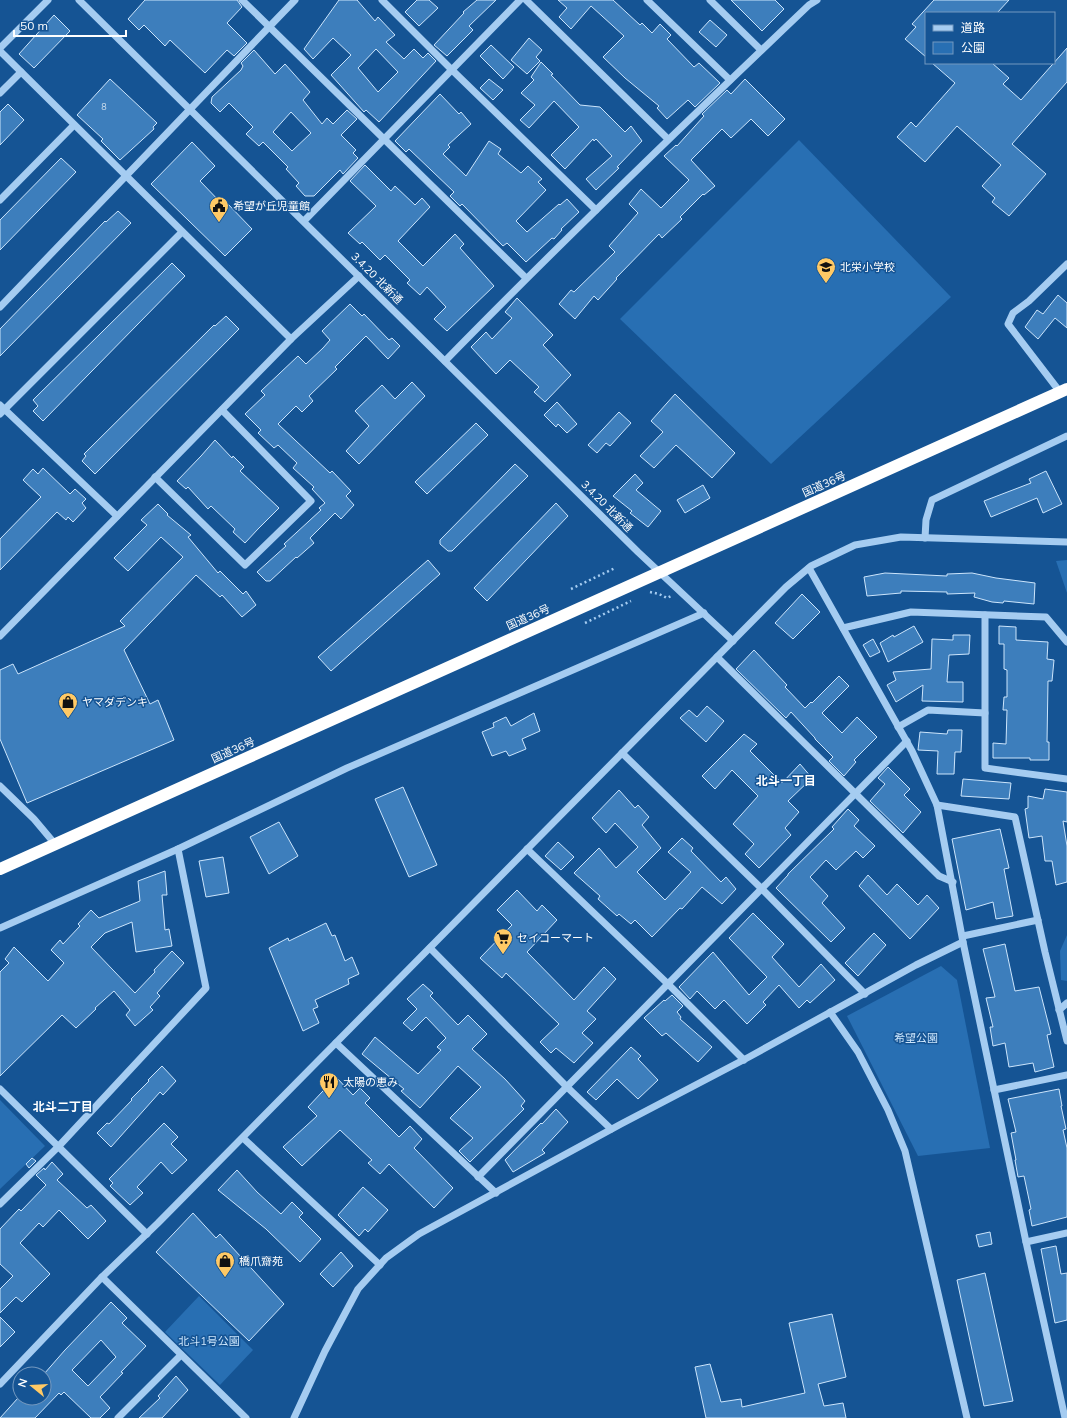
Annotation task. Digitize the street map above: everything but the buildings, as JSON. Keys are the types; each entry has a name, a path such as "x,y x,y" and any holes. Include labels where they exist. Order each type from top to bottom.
{"highway":[{"name":"国道36号","path":"0,869 1064,390"}],"street":[{"path":"48,0 0,50 126,177 291,339"},
{"name":"3.4.20 北新通","path":"79,0 638,552 733,641"},
{"path":"242,0 526,278"},
{"path":"0,307 295,0"},
{"path":"382,0 596,210"},
{"path":"304,221 520,0"},
{"path":"526,0 668,139"},
{"path":"647,0 730,80"},
{"path":"710,0 761,50"},
{"path":"446,361 526,278 761,50 806,2 817,0"},
{"path":"0,93 21,72"},
{"path":"0,200 74,125"},
{"path":"117,516 2,409 182,232"},
{"path":"1064,390 1008,324 1012,313 1029,301 1067,264"},
{"path":"0,636 291,339 359,276"},
{"path":"155,477 245,565 311,501 222,410"},
{"path":"925,538 926,520 932,500 1067,436"},
{"path":"0,1384 102,1278 243,1138 786,587 809,568 832,555 855,545 901,537 1067,542"},
{"path":"809,568 906,741 937,805 994,1090 1065,1418"},
{"path":"843,628 911,612 1046,617 1067,642"},
{"path":"0,928 178,848 347,768 704,613"},
{"path":"985,615 985,768 1067,779"},
{"path":"717,657 939,876 953,882"},
{"path":"898,727 928,710 985,713"},
{"path":"478,1177 856,794 906,741"},
{"path":"622,753 762,889 865,994"},
{"path":"0,786 34,819 55,844"},
{"path":"937,805 1015,817 1067,1041"},
{"path":"0,1204 58,1146 206,988 178,848"},
{"path":"527,850 668,984 744,1060"},
{"path":"294,1418 325,1351 358,1289 386,1258 419,1234 611,1129 744,1060 963,939 1038,920"},
{"path":"430,948 567,1087 611,1129"},
{"path":"1059,1010 1067,1003"},
{"path":"830,1012 858,1052 888,1110 905,1150 967,1418"},
{"path":"336,1043 496,1193"},
{"path":"994,1090 1067,1075"},
{"path":"0,1089 147,1234"},
{"path":"243,1138 380,1265"},
{"path":"1026,1242 1067,1233"},
{"path":"102,1278 246,1418"},
{"path":"118,1418 181,1354"}],"path":[{"path":"571,589 615,568"},
{"path":"648,592 659,594 667,598 681,591"},
{"path":"585,623 636,598"}],"green space":[{"path":"799,140 951,297 771,464 620,319"},
{"path":"1067,560 1067,593 1056,561"},
{"path":"1067,935 1067,981 1061,980 1060,951"},
{"name":"希望公園","path":"941,966 957,980 990,1148 918,1156 847,1016"},
{"path":"0,1100 45,1146 0,1189"},
{"name":"北斗1号公園","path":"199,1296 253,1350 220,1385 165,1332"}],"place":[{"name":"希望が丘児童館","path":"219,223"},
{"name":"北栄小学校","path":"826,284"},
{"name":"ヤマダデンキ","path":"68,719"},
{"name":"セイコーマート","path":"503,955"},
{"name":"太陽の恵み","path":"329,1099"},
{"name":"橋爪齋苑","path":"225,1278"}],"district":[{"name":"北斗一丁目","path":"786,780"},
{"name":"北斗二丁目","path":"63,1106"}]}
